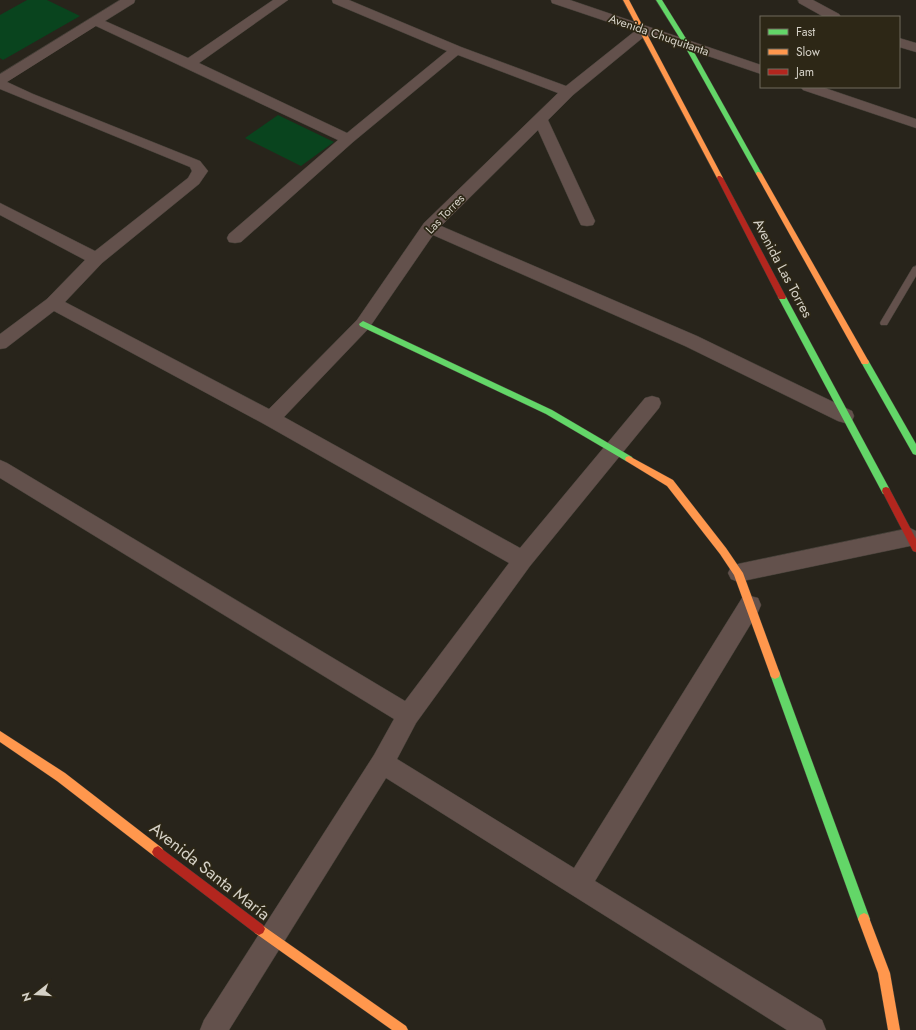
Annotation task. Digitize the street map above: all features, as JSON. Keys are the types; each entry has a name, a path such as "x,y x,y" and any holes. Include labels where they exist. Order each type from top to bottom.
{"street":[{"path":"189,64 282,0"},
{"path":"338,0 456,50 568,92"},
{"name":"Avenida Chuquitanta","path":"557,0 643,31 687,44 760,70"},
{"name":"Avenida Las Torres","path":"626,0 844,416 913,542"},
{"name":"Avenida Las Torres","path":"659,0 687,44 916,452"},
{"path":"804,0 832,16"},
{"path":"0,80 126,1"},
{"path":"95,21 348,139"},
{"name":"Las Torres","path":"272,419 364,324 430,227 568,92 643,31"},
{"path":"900,42 916,48"},
{"path":"235,238 348,139 456,50"},
{"path":"0,84 28,97 195,164 200,171 194,180 96,259 53,303 0,343"},
{"path":"811,88 916,124"},
{"path":"540,120 587,222"},
{"path":"0,208 96,259"},
{"path":"430,227 691,341 844,416"},
{"path":"53,303 272,419 522,560"},
{"path":"364,324 549,412 670,483 723,551 738,573 884,973 894,1030"},
{"path":"214,1030 382,763 408,715 522,560 652,403"},
{"path":"0,468 408,715"},
{"path":"738,573 913,542"},
{"path":"578,885 750,605"},
{"name":"Avenida Santa María","path":"0,736 62,777 271,938 402,1030"},
{"path":"382,763 812,1030"}],"lane":[{"path":"884,323 916,269"}],"green space":[{"path":"27,0 47,0 80,16 3,60 0,58 0,15"},
{"path":"278,115 334,142 301,166 245,138"}],"traffic: fast":[{"path":"659,0 687,45 759,174"},
{"path":"782,297 886,491"},
{"path":"363,324 549,412 629,459"},
{"path":"865,362 916,452"},
{"path":"775,674 864,919"}],"traffic: slow":[{"path":"626,0 720,178"},
{"path":"759,174 865,362"},
{"path":"629,459 670,483 723,551 738,573 775,674"},
{"path":"0,736 61,777 158,852"},
{"path":"864,919 884,973 894,1030"},
{"path":"259,929 402,1030"}],"traffic: jam":[{"path":"720,178 782,297"},
{"path":"886,491 916,548"},
{"path":"158,852 259,929"}]}
